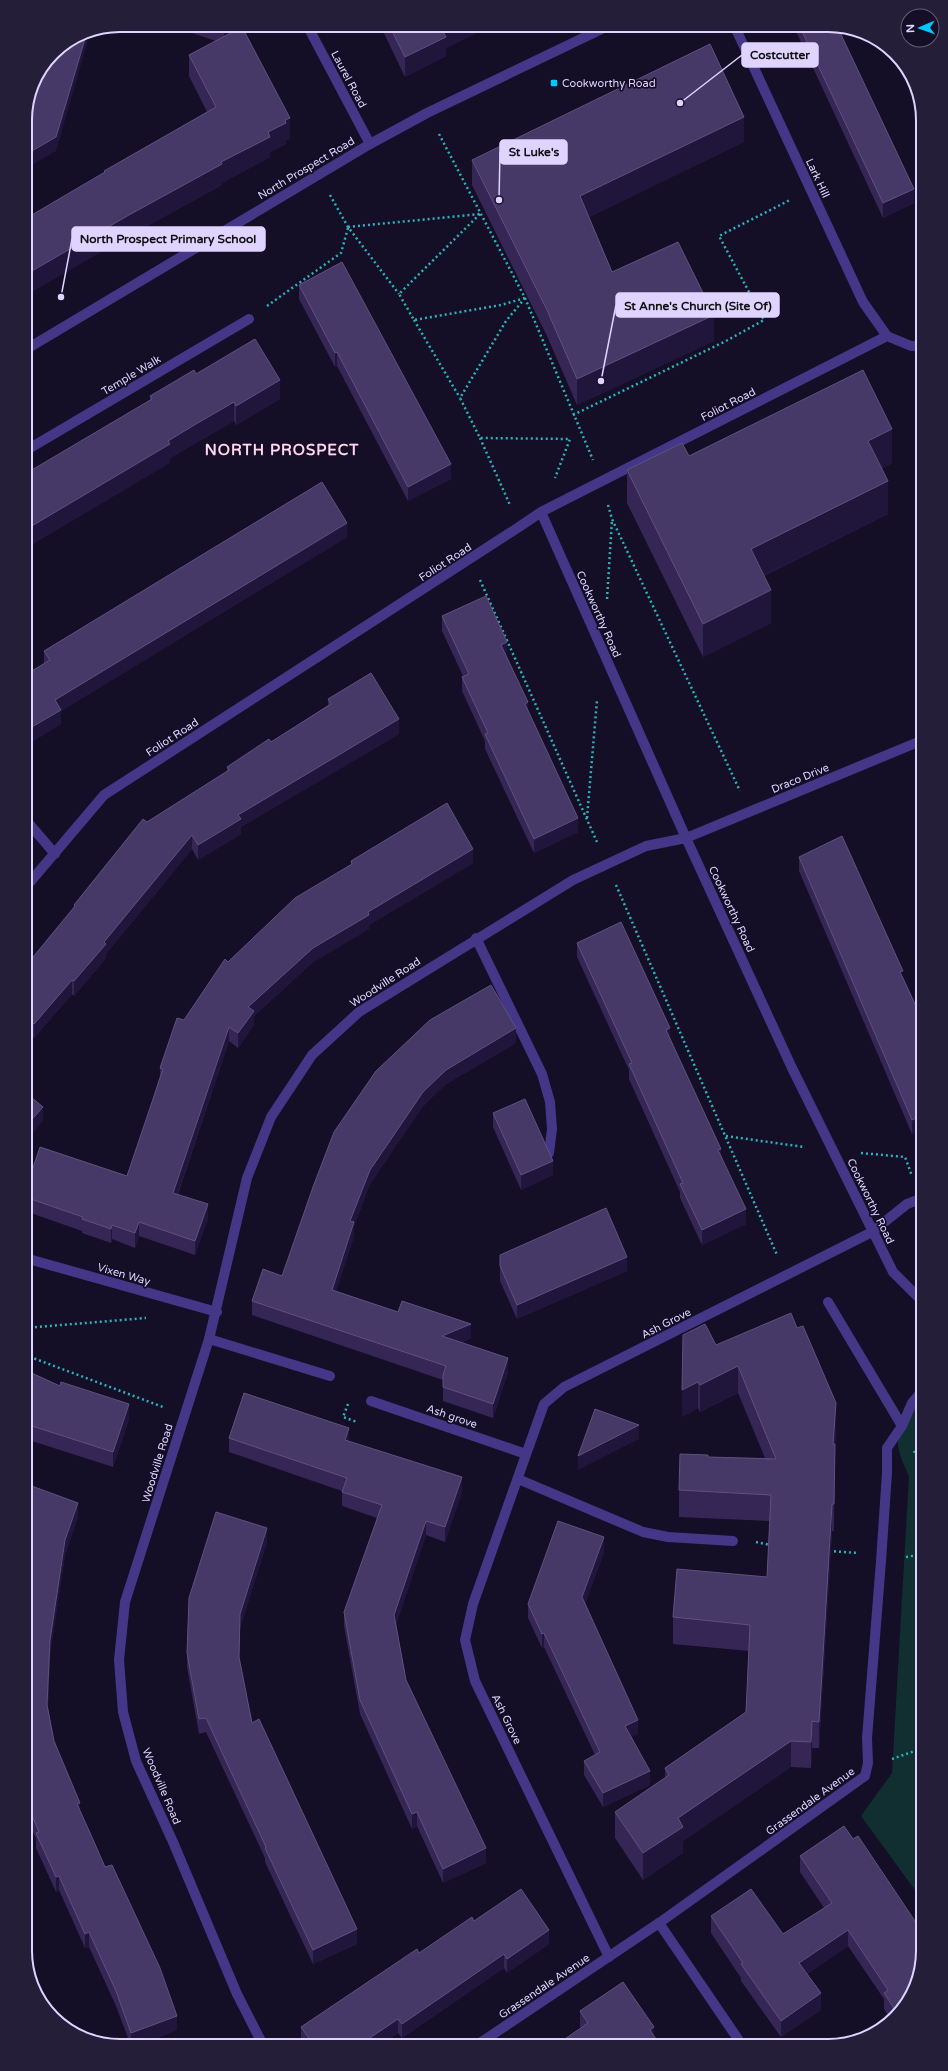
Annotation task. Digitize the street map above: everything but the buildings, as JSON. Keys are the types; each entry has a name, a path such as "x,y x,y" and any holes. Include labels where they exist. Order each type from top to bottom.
{"street":[{"name":"Laurel Road","path":"311,32 370,144"},
{"name":"North Prospect Road","path":"32,346 370,144 428,113 596,32"},
{"name":"Lark Hill","path":"737,32 863,302 887,336"},
{"name":"Temple Walk","path":"32,447 249,319"},
{"path":"887,336 911,346 916,346"},
{"name":"Foliot Road","path":"32,880 104,795 470,560 541,512 887,336"},
{"name":"Cookworthy Road","path":"541,512 686,838 792,1068 893,1272 916,1295"},
{"name":"Draco Drive","path":"686,838 916,743"},
{"path":"32,827 55,854"},
{"name":"Woodville Road","path":"260,2039 238,1994 173,1842 136,1761 123,1712 119,1660 125,1602 217,1312 247,1178 271,1117 312,1055 359,1012 476,938 573,880 646,846 686,838"},
{"path":"476,938 542,1074 550,1102 552,1129 549,1153"},
{"name":"Ash Grove","path":"609,1957 475,1681 464,1640 473,1604 544,1404 564,1387 872,1232 907,1204 916,1201"},
{"name":"Vixen Way","path":"32,1260 217,1312"},
{"path":"828,1302 902,1426"},
{"path":"209,1339 330,1376"},
{"name":"Grassendale Avenue","path":"486,2039 659,1923 865,1776 868,1763 867,1738 881,1561 887,1473 887,1448 902,1426 912,1403 916,1398"},
{"name":"Ash grove","path":"371,1401 526,1454"},
{"path":"518,1479 643,1532 668,1537 733,1542"},
{"path":"659,1923 738,2039"}],"path":[{"path":"428,113 525,298 602,482"},
{"path":"319,175 348,227 399,294 460,398 480,438 519,527"},
{"path":"573,415 726,341 764,320 720,236 810,190"},
{"path":"348,227 480,214"},
{"path":"399,294 480,214"},
{"path":"249,319 341,253 348,227"},
{"path":"414,320 501,305 525,298"},
{"path":"460,398 506,321 525,298"},
{"path":"480,438 570,439 541,512"},
{"path":"612,519 749,812"},
{"path":"470,560 607,864 787,1276"},
{"path":"32,1327 148,1318"},
{"path":"32,1358 185,1415"},
{"path":"755,1542 778,1546"},
{"path":"822,1551 851,1553"},
{"path":"868,1763 886,1762 916,1751"}],"green space":[{"path":"916,1407 916,1891 861,1816 892,1773 909,1476 900,1453 898,1439"}],"place":[{"name":"Cookworthy Road","path":"554,83"},
{"name":"Costcutter","path":"680,103"},
{"name":"St Luke's","path":"499,200"},
{"name":"North Prospect Primary School","path":"61,297"},
{"name":"St Anne's Church (Site Of)","path":"601,381"}],"district":[{"name":"NORTH PROSPECT","path":"282,450"}]}
